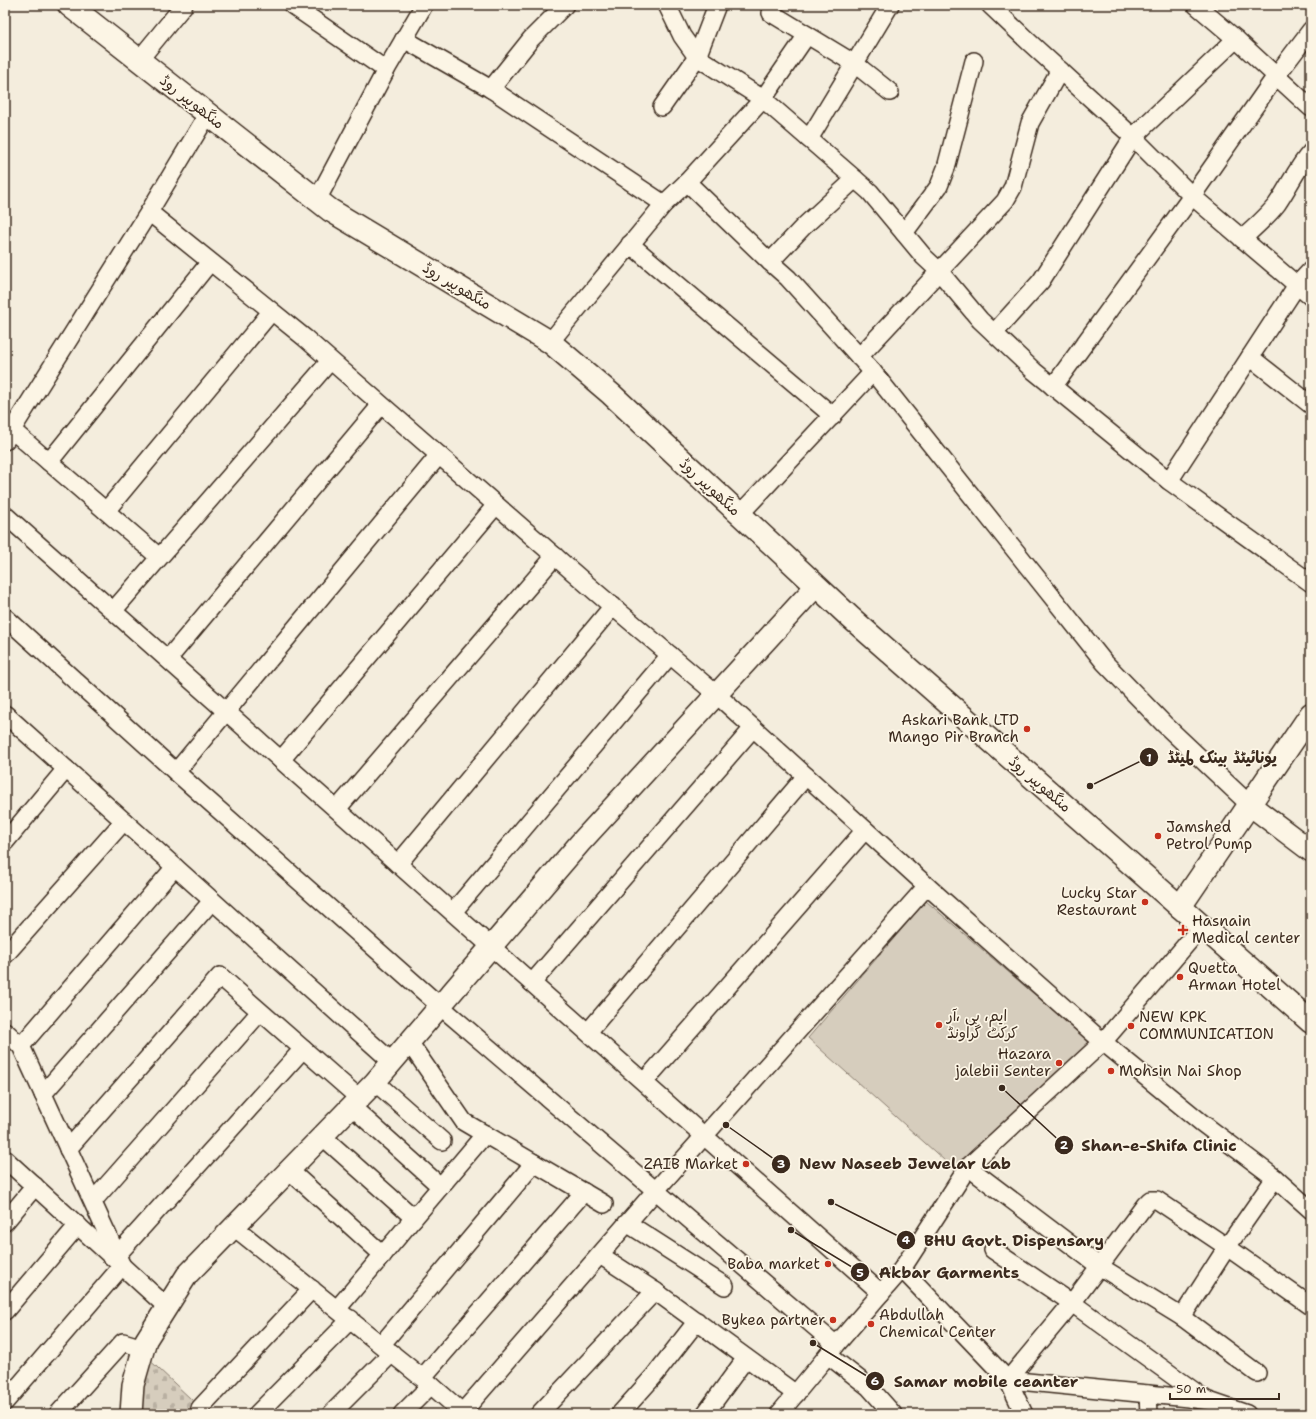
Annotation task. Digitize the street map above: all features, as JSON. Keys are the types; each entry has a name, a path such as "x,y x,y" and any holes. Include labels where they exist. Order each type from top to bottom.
{"main road":[{"name":"منگھوپیر روڈ","path":"69,5 330,210 550,342 611,394 850,618 1311,1022"},
{"path":"1180,908 1311,714"}],"street":[{"path":"139,60 184,5"},
{"path":"292,5 386,70"},
{"path":"317,200 386,70 424,5"},
{"path":"491,89 531,39 565,5"},
{"path":"667,5 682,36 697,57 763,99 870,192 924,257 939,271 980,320 1034,371 1169,481 1311,583"},
{"path":"662,107 697,57 717,5"},
{"path":"809,138 890,5"},
{"path":"990,5 1133,137 1192,196 1311,297"},
{"path":"1196,5 1236,38 1311,108"},
{"path":"771,13 855,64 890,92"},
{"path":"1053,387 1192,196 1276,76 1311,30"},
{"path":"550,342 664,204 687,182 763,99 807,35"},
{"path":"994,333 1041,281 1133,137 1236,38"},
{"path":"404,39 491,89 664,204"},
{"path":"904,233 939,186 946,168 974,61"},
{"path":"859,357 1008,196 1013,187 1030,123 1060,70"},
{"path":"159,557 49,462 8,435 149,212 208,114"},
{"path":"1242,239 1276,205 1289,186 1297,170 1311,152"},
{"path":"770,262 804,226 855,179"},
{"path":"687,182 788,278 873,372 1104,662 1164,724 1250,805 1311,850"},
{"path":"149,212 330,361 716,694 927,886 1103,1042 1202,1123 1276,1178 1311,1210"},
{"path":"630,244 833,416"},
{"path":"49,462 210,262"},
{"path":"1169,481 1296,285 1311,270"},
{"path":"106,511 271,312"},
{"path":"1250,357 1311,405"},
{"path":"113,611 330,361"},
{"path":"740,514 873,372"},
{"path":"168,659 381,405"},
{"path":"176,772 439,455"},
{"path":"281,760 496,505"},
{"path":"5,515 881,1293"},
{"path":"337,809 556,556"},
{"path":"131,1414 133,1385 146,1340 187,1275 375,1082 580,843 816,586"},
{"path":"398,864 613,606"},
{"path":"5,617 176,772 440,1006 656,1190 832,1350 869,1387 893,1414"},
{"path":"452,912 670,655"},
{"path":"6,715 392,1062"},
{"path":"532,982 753,728"},
{"path":"5,842 66,769"},
{"path":"588,1032 806,776"},
{"path":"5,955 124,821"},
{"path":"644,1082 865,830"},
{"path":"21,1046 175,867"},
{"path":"234,1226 387,1348 427,1381 463,1414 626,1224 927,886"},
{"path":"43,1094 212,901"},
{"path":"779,1414 902,1269 968,1167 1103,1042 1202,926"},
{"path":"68,1149 220,976 303,1049 440,1186"},
{"path":"93,1202 260,1012"},
{"path":"5,1031 21,1046 120,1260"},
{"path":"409,1042 464,1122 604,1204"},
{"path":"5,1402 120,1260 303,1049"},
{"path":"375,1082 442,1141"},
{"path":"337,1308 485,1134"},
{"path":"322,1136 414,1218"},
{"path":"5,1159 78,1225 120,1260 167,1307"},
{"path":"331,1414 387,1348 534,1163"},
{"path":"968,1167 1099,1266 1182,1317 1257,1373"},
{"path":"289,1170 383,1255"},
{"path":"1182,1317 1227,1247 1276,1178"},
{"path":"5,1222 35,1186"},
{"path":"402,1414 427,1381 584,1192"},
{"path":"1008,1380 1072,1303 1147,1202 1153,1200 1157,1200 1311,1306"},
{"path":"626,1224 726,1286"},
{"path":"5,1311 78,1225"},
{"path":"993,1250 1072,1303 1209,1401"},
{"path":"600,1255 655,1291 796,1394"},
{"path":"902,1269 1008,1380 1024,1414"},
{"path":"200,1408 312,1289"},
{"path":"539,1414 655,1291"},
{"path":"257,1414 351,1319"},
{"path":"620,1414 654,1376 697,1322"},
{"path":"58,1414 123,1342 143,1348"},
{"path":"705,1414 746,1358"},
{"path":"1008,1380 1209,1401 1247,1414"},
{"path":"1148,1394 1149,1414"}],"green space":[{"path":"926,901 1092,1044 964,1178 808,1038"},
{"path":"142,1353 207,1414 132,1414"}],"place":[{"name":"Askari Bank LTD Mango Pir Branch","path":"1027,729"},
{"name":"یونائیٹڈ بینک لمیٹڈ","path":"1090,786"},
{"name":"Jamshed Petrol Pump","path":"1158,836"},
{"name":"Lucky Star Restaurant","path":"1145,902"},
{"name":"Hasnain Medical center","path":"1183,930"},
{"name":"Quetta Arman Hotel","path":"1180,977"},
{"name":"ایم، پی ،آر کرکٹ گراونڈ","path":"939,1025"},
{"name":"NEW KPK COMMUNICATION","path":"1131,1026"},
{"name":"Hazara jalebii Senter","path":"1059,1063"},
{"name":"Mohsin Nai Shop","path":"1111,1071"},
{"name":"Shan-e-Shifa Clinic","path":"1002,1088"},
{"name":"New Naseeb Jewelar Lab","path":"726,1125"},
{"name":"ZAIB Market","path":"746,1164"},
{"name":"BHU Govt. Dispensary","path":"831,1202"},
{"name":"Akbar Garments","path":"791,1230"},
{"name":"Baba market","path":"828,1264"},
{"name":"Bykea partner","path":"833,1320"},
{"name":"Abdullah Chemical Center","path":"871,1324"},
{"name":"Samar mobile ceanter","path":"813,1343"}]}
